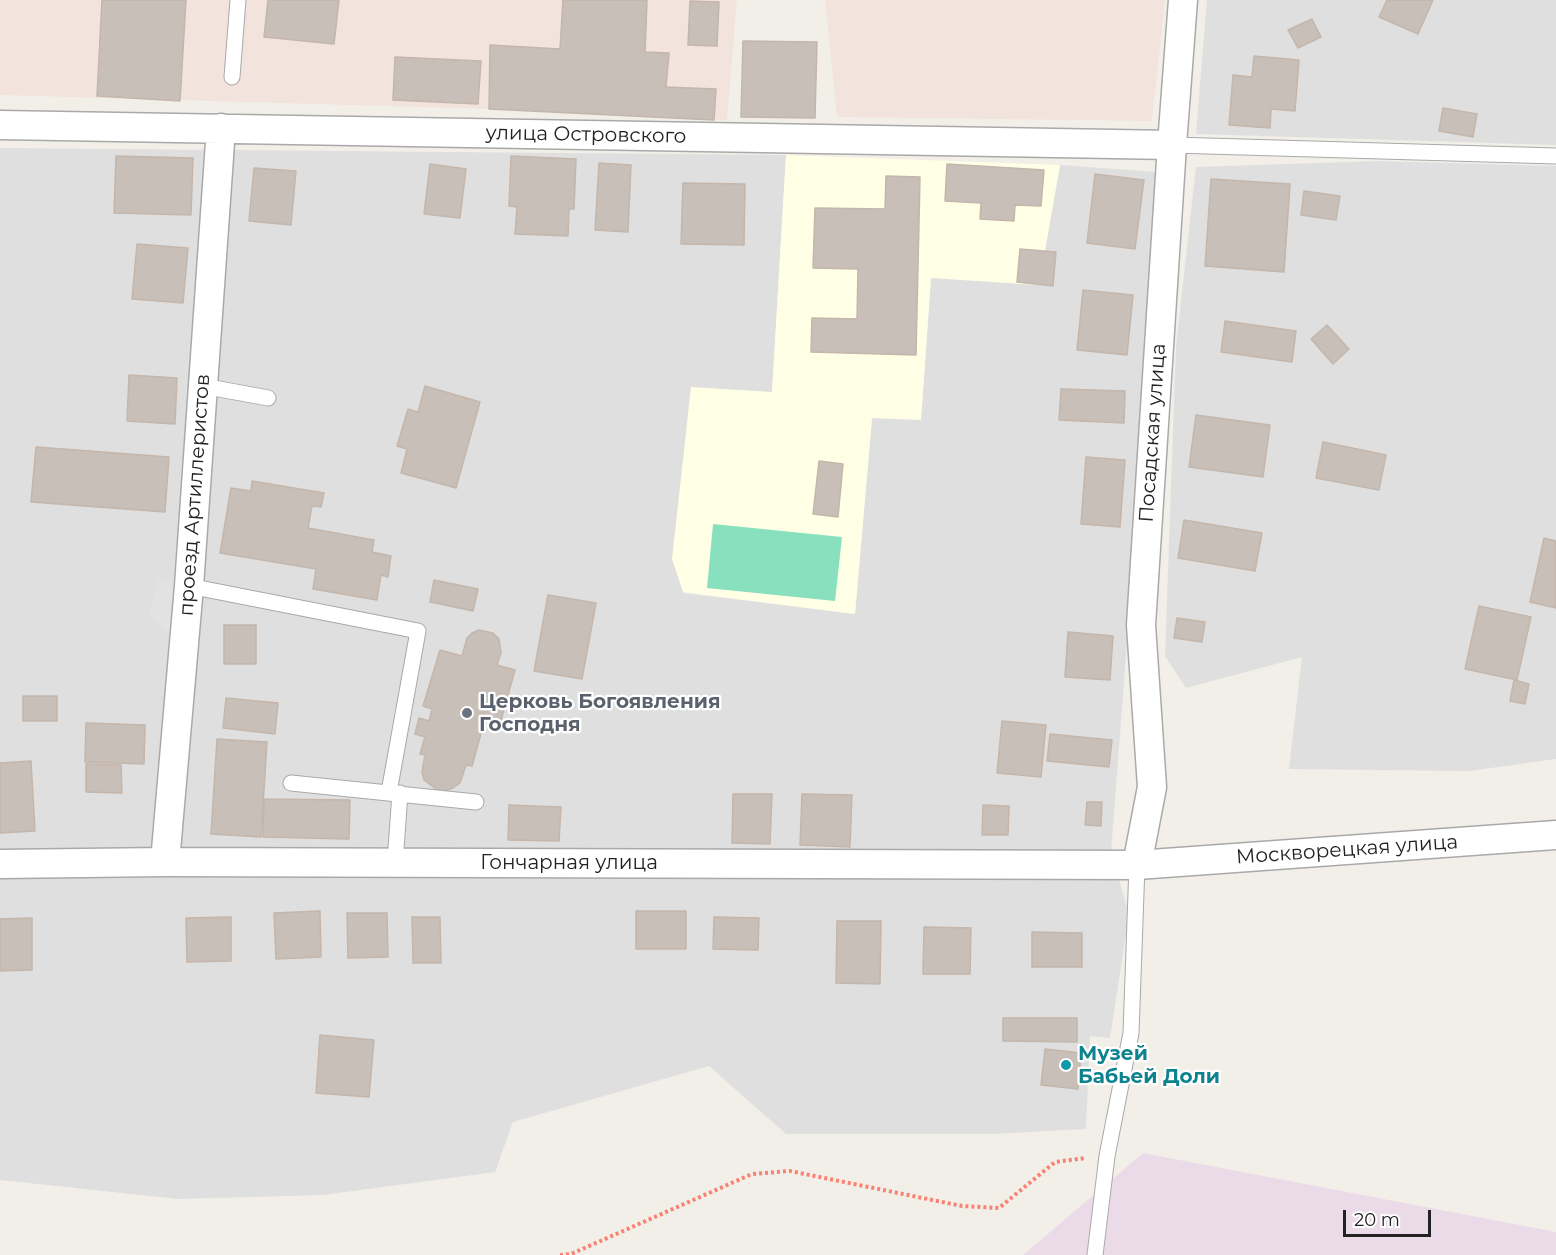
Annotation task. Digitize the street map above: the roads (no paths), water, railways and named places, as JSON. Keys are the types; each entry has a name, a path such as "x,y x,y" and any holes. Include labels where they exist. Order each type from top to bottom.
{"street":[{"name":"Посадская улица","path":"1137,865 1152,787 1141,625 1183,0"},
{"name":"улица Островского","path":"0,125 1172,145"},
{"name":"проезд Артиллеристов","path":"165,862 189,586 220,128"},
{"name":"Москворецкая улица","path":"1137,865 1556,836"},
{"name":"Гончарная улица","path":"0,864 165,862 1137,865"}],"lane":[{"path":"232,77 238,0"},
{"path":"1172,145 1556,156"},
{"path":"202,386 268,398"},
{"path":"189,586 418,631 395,793 395,863"},
{"path":"291,783 476,802"},
{"path":"1095,1255 1107,1156 1131,1033 1137,865"}],"place":[{"name":"Церковь Богоявления Господня","path":"467,713"},
{"name":"Музей Бабьей Доли","path":"1066,1065"}]}
